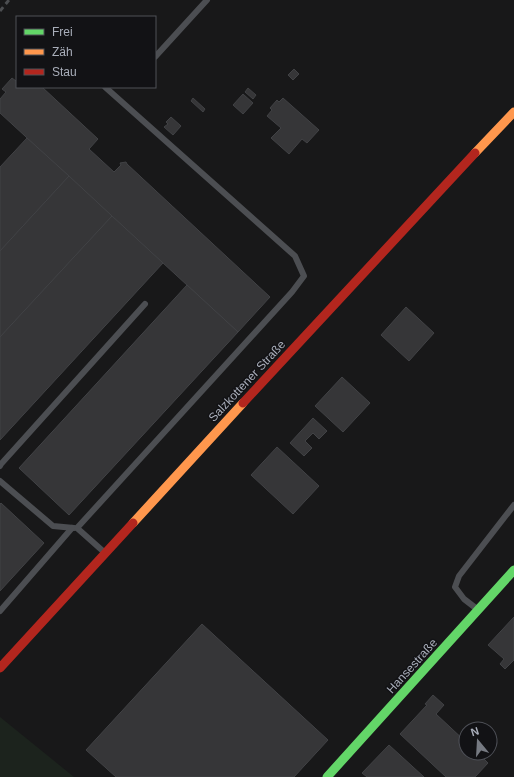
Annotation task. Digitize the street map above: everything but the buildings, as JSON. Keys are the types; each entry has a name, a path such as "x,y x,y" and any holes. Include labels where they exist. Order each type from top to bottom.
{"main road":[{"name":"Salzkottener Straße","path":"0,668 360,276 514,112"},
{"name":"Hansestraße","path":"327,777 514,570"}],"lane":[{"path":"156,56 207,0"},
{"path":"0,610 281,304 304,276 295,256 106,88"},
{"path":"0,466 0,464 145,304"},
{"path":"0,481 53,526 75,528 105,553"},
{"path":"478,610 464,599 455,587 459,576 514,505"}],"shaded area":[{"path":"0,717 74,777 0,777"}],"railway":[{"path":"0,11 9,0"}],"traffic: fast":[{"path":"327,777 514,570"}],"traffic: slow":[{"path":"475,153 514,112"},
{"path":"133,523 243,403"}],"traffic: jam":[{"path":"243,403 475,153"},
{"path":"0,668 133,523"}]}
